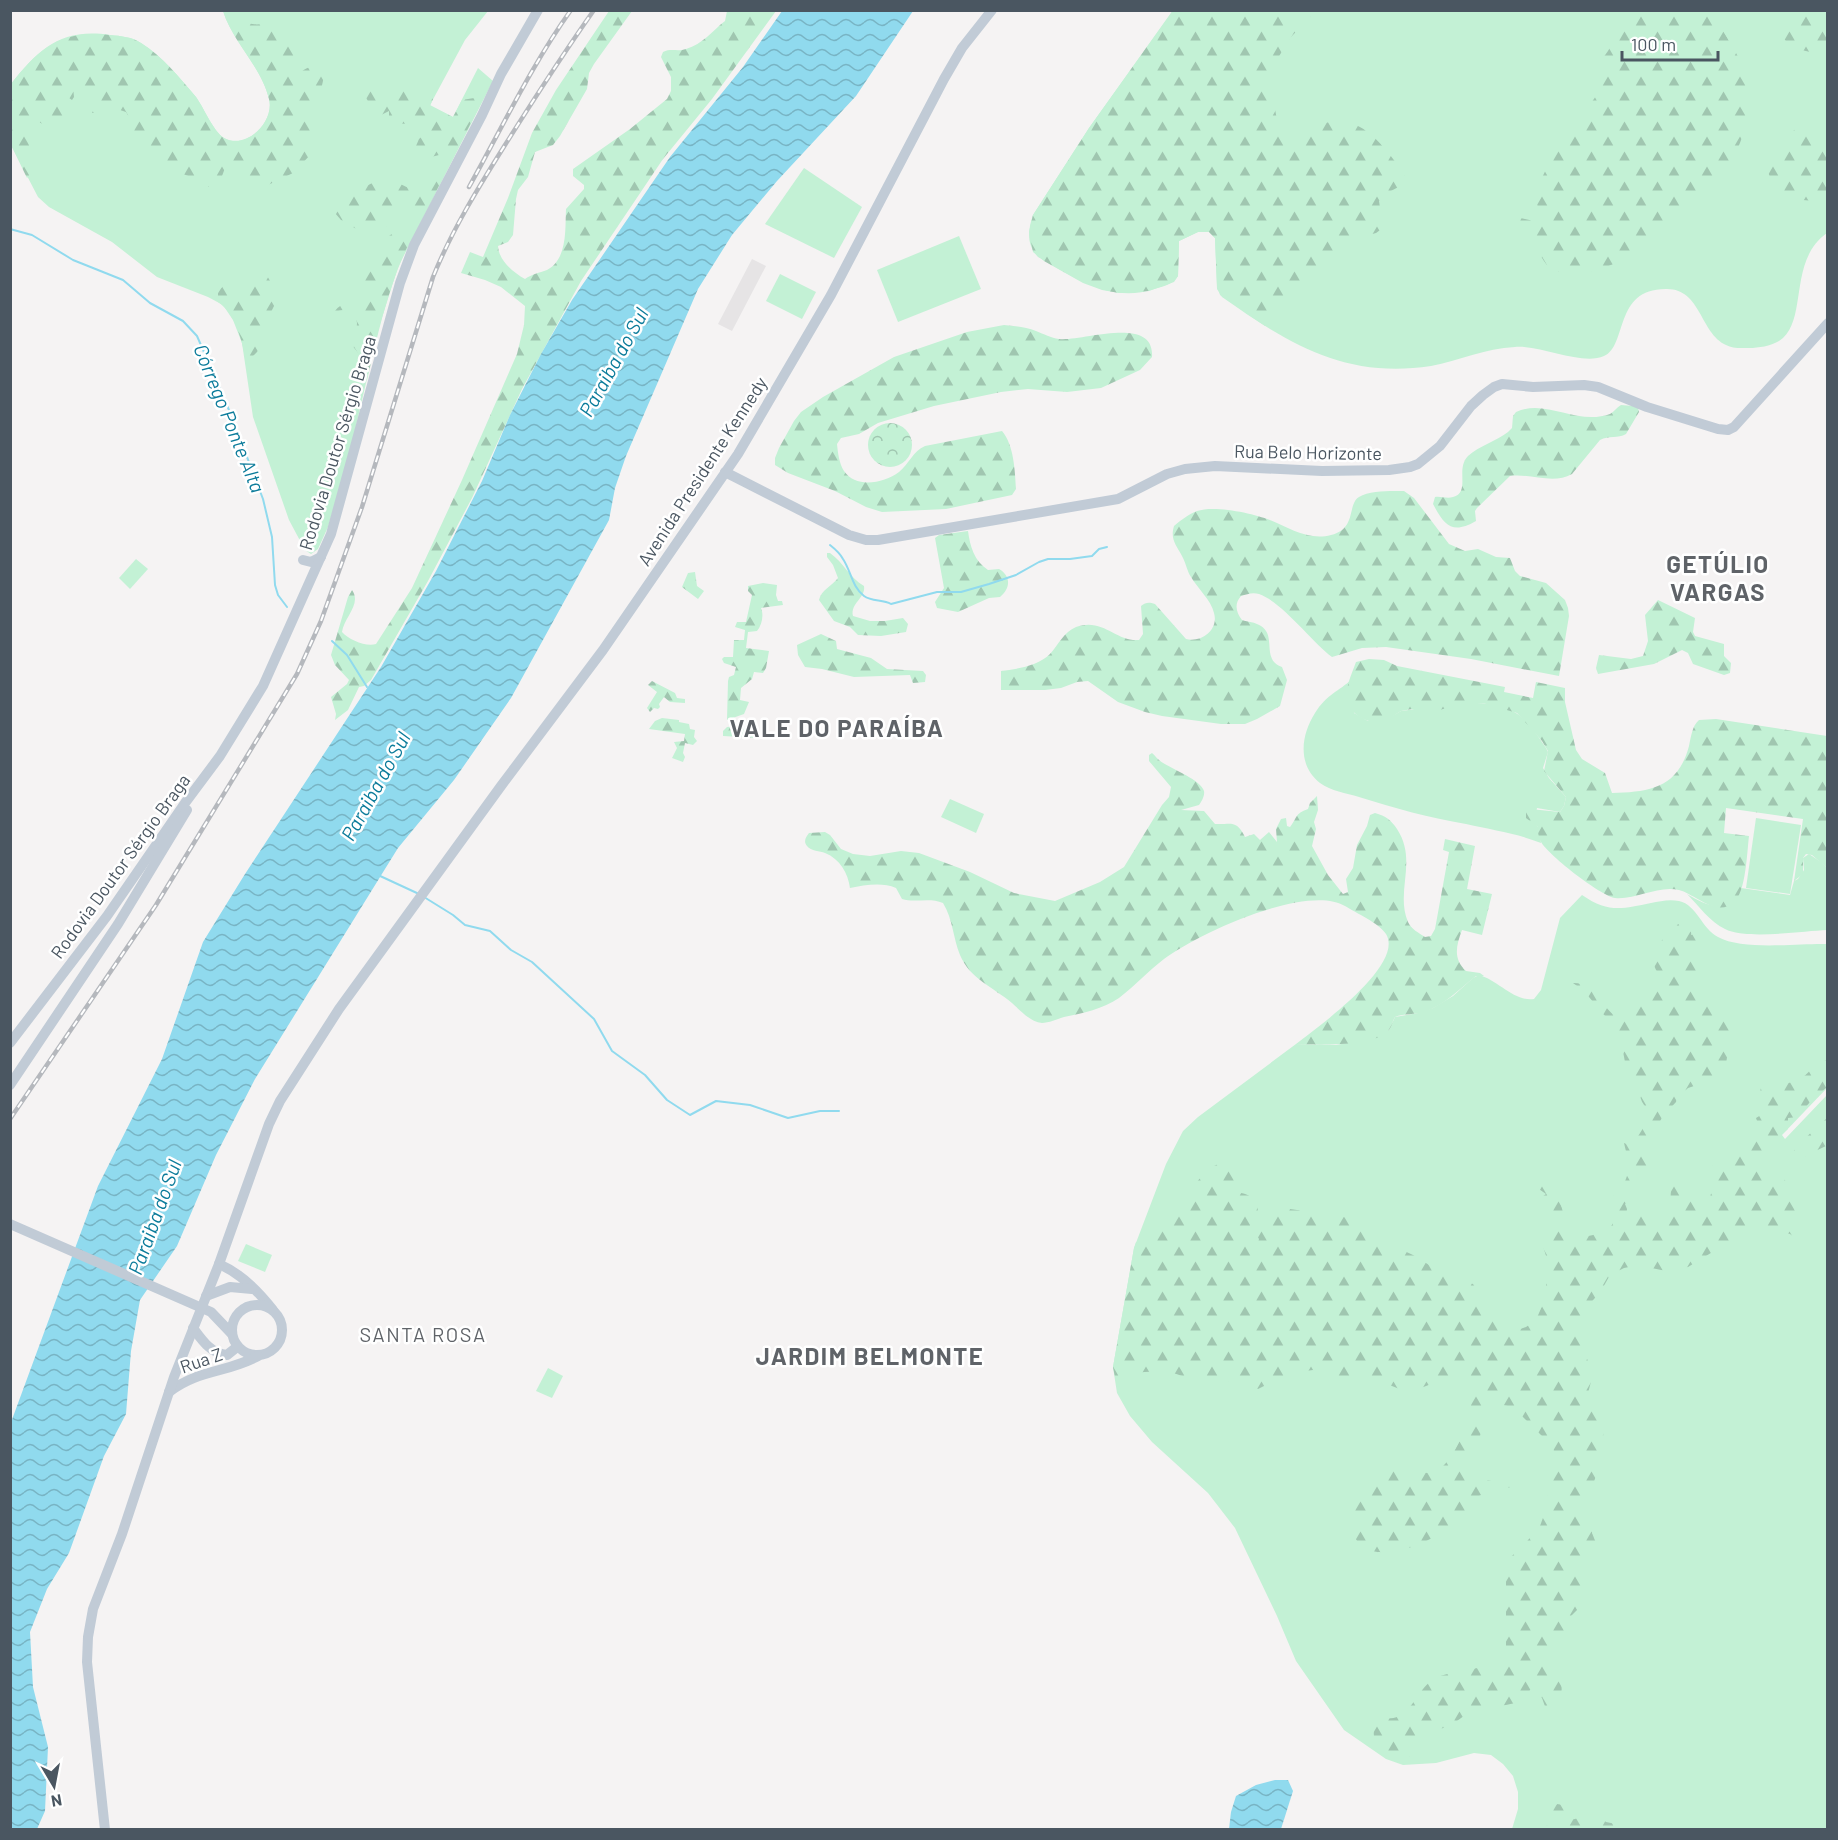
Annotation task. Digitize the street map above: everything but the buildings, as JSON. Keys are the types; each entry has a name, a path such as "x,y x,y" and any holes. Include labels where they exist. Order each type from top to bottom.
{"main road":[{"name":"Rodovia Doutor Sérgio Braga","path":"10,1043 106,916 242,723 263,686 338,513 400,284 414,245 501,74 538,10"},
{"name":"Avenida Presidente Kennedy","path":"105,1830 87,1662 88,1637 93,1609 179,1365 206,1296 224,1266 269,1124 280,1101 333,1017 603,650 725,472 831,295 944,79 962,48 992,10"},
{"name":"Rua Belo Horizonte","path":"725,472 849,535 866,540 878,540 1118,499 1167,474 1185,469 1215,466 1322,471 1410,467 1418,464 1440,446 1471,406 1483,395 1502,384 1598,387 1647,407 1728,430 1827,323"},
{"path":"303,560 313,562 321,556"},
{"path":"10,1084 118,924 208,772"},
{"path":"10,1224 212,1313 231,1333 237,1347 247,1354 258,1356 267,1353 279,1342 282,1326 273,1311 255,1290 224,1266"},
{"path":"206,1296 230,1287 255,1290"},
{"path":"212,1313 258,1305 273,1311"},
{"path":"231,1333 233,1320 243,1309"},
{"path":"194,1328 202,1340 216,1352 228,1355 237,1347"},
{"name":"Rua Z","path":"169,1392 196,1376 246,1363 258,1356"},
{"path":"179,1365 185,1372 196,1376"}],"shaded area":[{"path":"752,259 766,266 732,331 718,324"}],"green space":[{"path":"1173,10 1316,11 1290,38 1275,63 1271,87 1277,120 1290,136 1325,123 1338,121 1351,123 1371,135 1405,174 1404,184 1389,192 1379,201 1383,228 1376,233 1347,241 1338,246 1310,283 1283,296 1281,311 1265,326 1220,295 1217,285 1215,238 1209,232 1198,232 1179,241 1178,276 1174,282 1149,291 1119,293 1102,290 1083,283 1044,261 1033,252 1029,232 1033,215 1089,128"},
{"path":"223,11 488,11 465,40 430,105 453,117 478,68 493,81 398,267 379,327 349,456 328,527 318,549 311,554 305,550 289,520 253,417 242,343 233,320 223,305 157,277 112,242 49,207 38,197 11,145 11,84 32,60 53,43 78,35 93,34 134,39 149,48 184,82 220,135 233,141 250,137 268,116 269,99 260,76 233,33"},
{"path":"223,11 244,11 249,23 268,25 309,50 308,56 295,63 288,72 289,76 297,77 302,71 312,66 326,68 313,124 313,152 293,173 268,185 264,183 249,185 242,163 231,162 227,164 216,186 208,187 212,176 211,170 191,177 175,171 147,144 135,137 126,112 120,110 92,113 93,101 76,79 72,100 63,94 64,120 49,126 35,119 29,121 28,139 35,169 27,178 11,145 11,84 42,51 65,38 78,35 114,35 138,41 156,54 177,75 196,97 220,135 233,141 250,137 257,132 268,116 269,99 260,76 233,34"},
{"path":"609,11 632,11 594,64 589,73 587,89 560,136 553,145 535,152 528,177 518,190 513,235 508,242 498,246 504,261 525,279 547,270 559,258 564,242 566,209 584,189 584,185 573,176 573,169 630,129 667,99 671,91 671,77 661,57 663,52 683,50 697,44 725,21 727,11 776,11 712,99 663,159 581,281 522,389 472,498 428,581 371,680 359,687 348,710 335,720 336,714 331,697 349,680 335,665 331,655 348,597 352,590 355,595 354,605 342,632 358,642 367,645 376,644 412,588 517,354 524,325 525,306 501,287 461,273 470,252 483,257 532,133 556,90"},
{"path":"1173,11 1827,11 1827,233 1815,245 1807,259 1794,320 1788,332 1772,344 1753,348 1734,348 1717,339 1687,296 1667,289 1650,291 1638,298 1624,318 1611,350 1604,356 1584,359 1515,347 1493,350 1431,366 1400,369 1371,367 1319,354 1295,343 1222,297 1217,289 1215,238 1209,232 1198,232 1179,241 1178,276 1164,286 1138,293 1123,293 1108,291 1079,280 1038,257 1034,252 1029,237 1033,215 1089,128"},
{"path":"1612,11 1710,11 1740,60 1749,93 1748,112 1744,131 1728,166 1717,183 1690,211 1646,237 1624,259 1591,271 1567,273 1557,271 1547,265 1538,251 1519,231 1512,216 1542,223 1537,204 1540,182 1549,163 1596,96 1599,87 1597,66 1611,46 1616,33 1616,19"},
{"path":"1776,11 1827,11 1827,56 1790,45 1781,34"},
{"path":"371,88 404,89 428,95 433,99 430,106 453,117 462,100 474,98 481,103 421,221 416,219 412,212 399,209 396,218 389,225 377,231 367,232 358,230 341,220 334,209 339,201 368,185 387,180 413,189 423,189 432,180 446,158 443,154 427,158 420,155 416,146 419,139 427,132 423,125 393,123 389,119 389,111 379,116 376,115 365,96 366,91"},
{"path":"1806,126 1827,141 1827,205 1815,201 1790,199 1775,185 1769,174 1768,162 1774,152 1793,131"},
{"path":"804,168 862,207 834,258 765,224"},
{"path":"400,228 405,228 409,232 407,239 409,243 389,293 367,380 361,372 364,360 351,344 356,319 349,311 342,310 334,313 345,303 364,296 367,291 366,284 360,272 364,263 372,254 387,247 391,243 389,236"},
{"path":"959,236 981,289 898,322 877,270"},
{"path":"266,274 276,291 277,300 271,312 268,335 257,352 246,363 238,330 230,314 218,302 218,292 224,285 235,281 246,286 262,286"},
{"path":"780,274 816,292 802,319 766,301"},
{"path":"1004,325 1028,329 1059,339 1130,333 1142,336 1150,344 1152,357 1140,370 1101,388 1067,392 1028,389 1001,392 934,406 878,423 859,434 841,438 837,444 840,461 849,477 870,482 893,476 917,451 925,446 1002,431 1009,443 1013,458 1016,489 1012,495 946,509 882,512 788,473 775,465 779,448 794,421 801,412 823,397 894,357 967,332"},
{"path":"1621,405 1633,406 1638,408 1639,412 1626,434 1600,440 1572,474 1557,479 1510,476 1477,508 1476,521 1461,527 1450,526 1445,522 1433,504 1435,497 1451,498 1458,494 1462,485 1464,461 1477,449 1508,432 1512,428 1513,416 1516,412 1539,408 1586,417 1598,417 1610,414"},
{"path":"890,423 905,430 912,445 905,460 890,467 875,460 868,445 875,430"},
{"path":"1404,491 1414,498 1449,544 1465,551 1478,549 1496,557 1510,558 1515,571 1520,576 1546,583 1565,600 1569,616 1559,676 1471,659 1386,647 1362,648 1332,657 1277,605 1268,598 1252,593 1241,596 1239,599 1238,614 1242,620 1259,625 1266,630 1272,659 1282,667 1287,680 1280,706 1245,724 1221,724 1145,712 1118,702 1088,681 1045,690 1001,690 1001,671 1020,668 1040,661 1050,654 1068,632 1076,627 1094,625 1131,640 1139,640 1143,634 1141,606 1146,603 1155,604 1186,639 1197,639 1207,634 1214,625 1214,613 1190,575 1174,542 1173,535 1174,526 1194,512 1204,509 1223,509 1244,512 1270,520 1299,533 1323,536 1345,528 1355,500 1359,497 1375,492"},
{"path":"968,531 976,558 988,570 999,569 1003,572 1006,575 1008,586 1000,597 989,598 958,612 937,608 935,602 944,588 935,538 939,535"},
{"path":"827,553 835,557 864,586 863,594 854,608 853,616 870,621 903,618 908,624 906,632 881,636 858,635 850,627 834,621 819,600 822,593 838,578"},
{"path":"136,559 148,569 130,589 119,578"},
{"path":"695,572 697,586 704,591 698,599 682,587 688,573"},
{"path":"763,583 777,585 776,595 778,601 782,601 783,605 761,608 762,617 759,629 748,632 746,648 769,651 766,668 763,673 754,672 752,679 741,688 740,700 749,702 744,714 727,720 728,681 729,677 734,675 736,667 724,663 722,659 733,657 734,640 744,640 745,630 735,627 737,622 746,622 752,595 748,591 748,586"},
{"path":"1658,600 1695,618 1693,632 1695,636 1724,644 1724,656 1731,663 1730,673 1724,675 1693,664 1688,653 1682,650 1654,664 1598,674 1596,668 1599,655 1631,659 1643,656 1648,641 1645,615"},
{"path":"821,634 836,641 837,649 871,658 887,669 923,671 926,675 925,682 913,683 910,675 854,677 805,667 798,655 797,645"},
{"path":"1369,659 1384,660 1397,666 1505,687 1504,692 1533,698 1536,682 1565,688 1565,702 1576,750 1582,759 1605,773 1612,793 1650,789 1670,779 1684,760 1693,728 1699,720 1716,719 1827,736 1827,868 1812,855 1806,854 1803,858 1803,874 1794,881 1803,819 1726,808 1724,833 1749,836 1741,890 1734,902 1727,906 1713,906 1685,892 1671,889 1623,898 1608,895 1562,864 1540,840 1538,827 1526,818 1526,810 1530,809 1560,812 1566,797 1544,771 1548,751 1517,713 1483,703 1463,703 1433,712 1412,709 1401,711 1382,723 1364,719 1350,707 1347,691 1356,662"},
{"path":"1352,679 1354,713 1368,721 1401,711 1460,703 1504,707 1520,716 1546,748 1548,752 1543,768 1566,797 1560,812 1537,808 1534,822 1538,827 1541,843 1513,834 1399,809 1334,790 1320,783 1308,768 1304,740 1315,713 1324,702"},
{"path":"652,681 675,693 677,698 685,699 685,703 670,702 664,697 659,704 660,707 650,712 647,708 657,692 648,685"},
{"path":"662,718 679,720 679,722 689,724 690,729 695,730 694,737 697,741 693,745 685,743 683,762 672,758 677,748 674,742 684,741 685,734 649,729 655,721"},
{"path":"736,726 752,730 753,734 758,734 757,738 723,736 723,731 727,727"},
{"path":"1152,753 1163,763 1202,787 1203,797 1199,805 1181,810 1204,811 1215,824 1236,825 1245,837 1254,834 1260,840 1269,832 1277,842 1276,829 1281,819 1286,818 1287,826 1290,827 1298,814 1308,809 1317,796 1318,810 1314,822 1316,829 1312,846 1328,875 1343,894 1348,892 1346,879 1353,868 1357,845 1370,815 1375,813 1388,819 1397,829 1406,853 1404,899 1408,922 1413,929 1425,937 1431,936 1435,929 1449,852 1443,850 1445,839 1475,846 1467,889 1492,894 1482,935 1462,930 1458,941 1457,957 1466,971 1480,973 1484,976 1476,976 1432,1009 1395,1017 1389,1030 1372,1040 1345,1044 1296,1044 1339,1010 1372,978 1383,962 1388,947 1383,930 1345,906 1328,901 1305,901 1253,914 1226,925 1164,959 1119,998 1106,1005 1042,1023 1033,1020 976,977 964,963 943,903 933,900 902,899 896,888 885,885 850,888 845,872 839,863 825,853 811,849 805,842 809,833 825,832 841,849 853,854 870,856 901,851 919,853 970,872 1014,893 1055,901 1100,882 1124,867 1169,797 1171,787 1149,761 1149,755"},
{"path":"950,799 984,814 976,833 941,817"},
{"path":"1756,818 1801,825 1790,894 1746,888"},
{"path":"1809,854 1827,868 1827,930 1774,934 1734,932 1714,922 1687,894 1702,902 1718,906 1731,902 1737,897 1741,888 1790,895 1794,881 1804,870 1803,858"},
{"path":"1582,895 1600,905 1615,908 1665,900 1679,901 1690,907 1712,933 1742,944 1827,944 1827,1088 1782,1135 1785,1139 1827,1095 1827,1829 1512,1829 1518,1809 1518,1792 1513,1776 1491,1755 1474,1753 1436,1763 1403,1765 1386,1759 1344,1730 1296,1661 1235,1528 1208,1493 1152,1442 1130,1416 1117,1393 1113,1367 1134,1248 1166,1164 1183,1131 1198,1117 1296,1044 1336,1045 1375,1038 1389,1030 1395,1017 1433,1008 1453,996 1479,975 1513,994 1534,999 1541,990 1560,918"},
{"path":"1683,921 1690,922 1691,935 1706,932 1705,944 1698,962 1700,976 1697,986 1699,989 1715,986 1720,988 1716,1003 1718,1015 1733,1017 1726,1064 1709,1081 1688,1088 1663,1116 1655,1130 1648,1166 1636,1176 1633,1182 1632,1198 1625,1204 1626,1218 1641,1211 1638,1203 1640,1198 1645,1197 1650,1202 1652,1215 1656,1218 1664,1218 1670,1210 1671,1188 1676,1184 1680,1184 1693,1203 1707,1202 1712,1186 1702,1178 1703,1172 1743,1149 1760,1129 1756,1118 1761,1115 1757,1103 1761,1088 1798,1080 1809,1072 1813,1065 1827,1060 1827,1087 1797,1117 1788,1118 1788,1129 1760,1154 1757,1162 1776,1172 1786,1181 1800,1220 1799,1232 1802,1241 1758,1222 1688,1267 1666,1271 1634,1266 1610,1275 1601,1291 1587,1307 1585,1316 1584,1351 1593,1374 1588,1393 1604,1413 1600,1460 1583,1505 1585,1513 1593,1512 1592,1533 1598,1548 1598,1555 1588,1562 1584,1558 1585,1586 1582,1605 1566,1621 1562,1647 1550,1660 1562,1688 1551,1723 1542,1698 1531,1689 1520,1702 1468,1713 1450,1726 1423,1737 1416,1753 1409,1757 1394,1757 1377,1743 1374,1737 1373,1722 1399,1716 1434,1679 1446,1674 1493,1664 1500,1661 1506,1654 1506,1561 1540,1526 1556,1457 1552,1446 1519,1413 1508,1406 1497,1404 1486,1415 1476,1450 1468,1466 1475,1478 1519,1486 1494,1490 1479,1496 1448,1528 1419,1544 1402,1550 1372,1551 1360,1544 1352,1531 1349,1518 1350,1507 1354,1499 1396,1467 1432,1473 1444,1465 1452,1456 1469,1416 1472,1391 1469,1382 1452,1379 1439,1381 1413,1391 1402,1390 1377,1380 1344,1377 1313,1370 1290,1373 1258,1389 1254,1387 1238,1389 1221,1377 1191,1378 1154,1372 1115,1377 1113,1367 1136,1242 1150,1240 1163,1230 1196,1183 1208,1170 1221,1163 1237,1164 1235,1183 1221,1192 1248,1195 1257,1204 1256,1218 1248,1231 1253,1240 1251,1249 1259,1239 1255,1232 1256,1229 1267,1224 1269,1204 1281,1201 1290,1209 1350,1218 1358,1221 1385,1242 1413,1255 1442,1273 1473,1284 1502,1324 1517,1330 1526,1327 1536,1320 1545,1299 1548,1262 1541,1240 1551,1227 1543,1206 1542,1197 1546,1194 1536,1187 1532,1175 1542,1171 1549,1174 1550,1186 1558,1194 1567,1227 1582,1236 1602,1232 1612,1225 1614,1190 1624,1184 1630,1168 1624,1143 1632,1146 1650,1117 1640,1096 1639,1079 1627,1073 1616,1024 1604,1015 1584,991 1573,983 1587,987 1621,1020 1626,1013 1627,1002 1642,1001 1647,989 1663,980 1655,968 1655,956 1663,938 1675,934 1677,925"},
{"path":"1827,1118 1826,1146 1786,1169 1796,1148"},
{"path":"246,1244 272,1255 265,1272 238,1261"},
{"path":"548,1368 563,1376 552,1398 536,1391"},
{"path":"1557,1804 1563,1805 1566,1820 1595,1815 1606,1822 1616,1824 1618,1829 1546,1829 1551,1809"}],"water":[{"name":"Paraiba do Sul","path":"782,11 913,11 856,96 777,181 732,235 698,289 626,456 615,488 609,520 511,698 454,780 398,848 255,1079 216,1155 177,1246 140,1300 131,1351 126,1414 104,1456 69,1553 47,1589 30,1632 33,1687 48,1747 45,1811 37,1829 11,1829 10,1425 98,1186 162,1059 203,942 381,667 436,571 482,481 510,415 572,300 670,157 743,67"},
{"path":"1275,1780 1288,1780 1293,1791 1281,1829 1229,1829 1236,1796 1256,1785"}],"waterway":[{"name":"Córrego Ponte Alta","path":"10,229 32,235 73,260 123,280 150,303 183,321 197,336 229,410 263,499 272,537 275,585 278,595 287,607"},
{"path":"830,545 842,557 860,592 867,598 891,604 937,592 961,592 1016,575 1048,559 1092,556 1099,549 1107,547"},
{"path":"332,641 347,655 367,687"},
{"path":"378,875 419,894"},
{"path":"424,897 465,925 490,931 511,950 532,962 594,1019 612,1051 645,1075 667,1100 690,1115 716,1101 750,1105 788,1118 820,1111 839,1111"}],"railway":[{"path":"469,187 530,75 571,10"},
{"path":"10,1119 156,905 297,674 321,621 362,507 440,260 485,177 594,10"}],"district":[{"name":"GETÚLIO VARGAS","path":"1718,577"},
{"name":"VALE DO PARAÍBA","path":"837,727"},
{"name":"SANTA ROSA","path":"423,1334"},
{"name":"JARDIM BELMONTE","path":"870,1355"}]}
